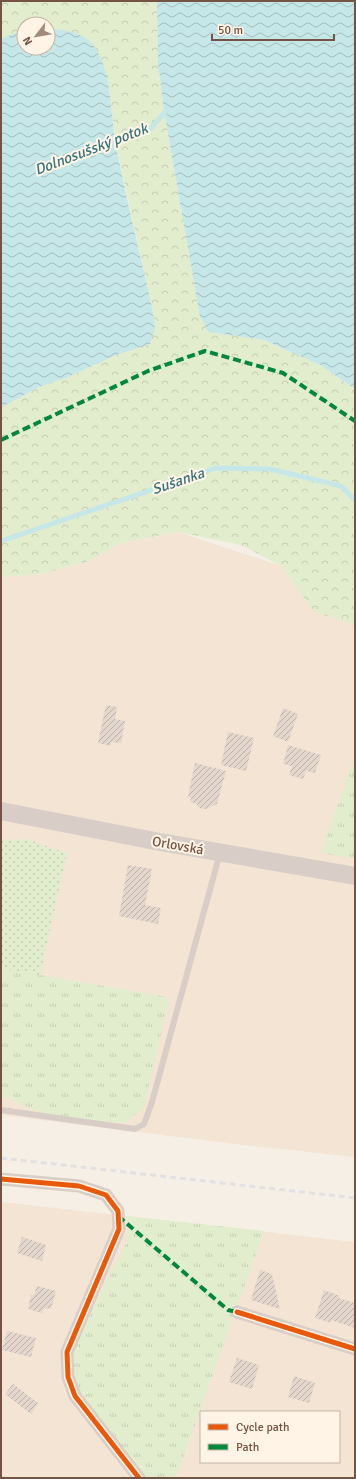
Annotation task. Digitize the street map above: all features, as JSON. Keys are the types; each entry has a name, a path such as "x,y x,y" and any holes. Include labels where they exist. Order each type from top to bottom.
{"main road":[{"name":"Orlovská","path":"1,811 220,853 355,876"}],"street":[{"path":"1,1179 79,1186 106,1195 118,1211 119,1229 67,1352 68,1377 75,1396 139,1478"},
{"path":"237,1312 355,1349"}],"lane":[{"path":"1,1110 135,1129 144,1124 152,1102 220,853"}],"shaded area":[{"path":"178,532 281,566 314,612 355,625 355,1157 235,1144 1,1115 1,577 41,574 86,562 121,543"},
{"path":"1,1202 355,1242 355,1478 1,1478"}],"green space":[{"path":"1,1 157,1 158,64 164,111 200,317 208,332 264,340 320,365 355,389 355,625 314,612 281,566 241,545 178,532 121,543 86,562 41,574 1,577 1,408 39,387 66,378 116,355 155,329 153,312 116,145 109,88 60,29 56,29 56,16 16,16 16,33 1,39"},
{"path":"355,754 355,859 321,853"},
{"path":"26,839 67,853 40,975 1,968 1,840"},
{"path":"1,968 166,997 168,1004 144,1107 125,1123 51,1117 5,1097 1,1098"},
{"path":"127,1216 264,1231 176,1478 147,1478 79,1391 73,1372 73,1348 126,1243"}],"water":[{"path":"157,1 355,1 355,389 320,365 264,340 208,332 200,317 164,111 158,64"},
{"path":"56,30 73,32 85,37 94,46 100,56 108,81 116,146 153,312 155,329 150,344 116,355 66,378 39,387 1,408 1,39 15,33 16,56 56,56"}],"building":[{"path":"106,705 117,707 115,719 125,721 121,743 111,742 111,746 98,743"},
{"path":"283,708 298,714 288,742 273,736"},
{"path":"228,732 254,738 246,771 221,765"},
{"path":"288,745 321,755 315,773 306,771 303,779 289,775 292,766 283,764"},
{"path":"195,763 226,771 217,804 206,809 199,808 197,804 190,802 191,798 188,797"},
{"path":"128,865 152,869 145,905 161,908 158,924 119,916"},
{"path":"22,1237 46,1245 42,1261 17,1253"},
{"path":"260,1270 272,1274 280,1309 251,1300"},
{"path":"37,1286 56,1291 51,1309 44,1308 42,1313 28,1309 31,1295 34,1295"},
{"path":"324,1290 340,1296 338,1298 355,1303 355,1328 331,1320 331,1323 315,1318"},
{"path":"7,1331 36,1338 31,1357 2,1350"},
{"path":"237,1358 259,1365 252,1389 229,1382"},
{"path":"294,1376 315,1383 309,1403 288,1397"},
{"path":"13,1384 38,1403 31,1414 5,1394"}],"waterway":[{"name":"Dolnosušský potok","path":"109,144 150,129 168,109"},
{"name":"Sušanka","path":"1,541 216,468 270,469 341,486 355,500"}],"railway":[{"path":"1,1158 355,1198"}],"marked path":[{"path":"1,440 148,371 205,351 283,373 355,421"},
{"path":"118,1216 228,1310 237,1312"}],"cycle path":[{"path":"1,1179 79,1186 106,1195 118,1211 119,1229 67,1352 68,1377 75,1396 139,1478"},
{"path":"237,1312 355,1349"}]}
